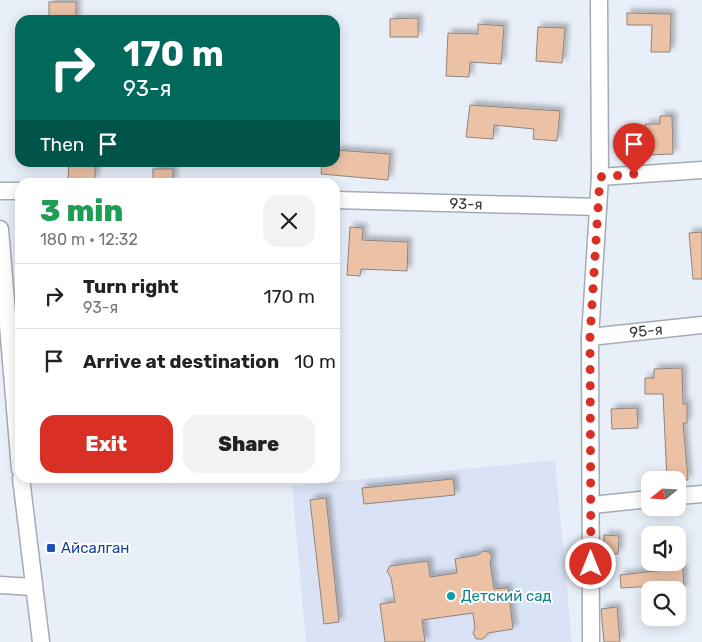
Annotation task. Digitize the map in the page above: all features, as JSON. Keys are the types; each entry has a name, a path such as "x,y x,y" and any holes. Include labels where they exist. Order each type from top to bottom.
{"street":[{"path":"591,642 590,337 600,177 599,0"},
{"path":"600,177 702,170"},
{"path":"0,191 15,191"},
{"name":"93-я","path":"340,200 598,207"},
{"path":"0,229 15,392"},
{"name":"95-я","path":"590,337 702,325"},
{"path":"22,483 41,642"},
{"path":"686,495 702,494"},
{"path":"592,505 641,500"},
{"path":"0,585 33,587"}],"shaded area":[{"path":"555,460 572,642 306,642 292,486 340,483 340,481"}],"building":[{"path":"49,2 76,2 76,15 49,15"},
{"path":"627,13 671,14 670,52 651,52 652,25 627,25"},
{"path":"418,18 418,37 390,37 390,19"},
{"path":"478,24 504,26 501,64 470,62 469,77 446,76 448,33 478,34"},
{"path":"538,27 565,28 562,63 536,61"},
{"path":"470,105 560,111 557,141 533,139 534,129 494,125 493,139 466,137"},
{"path":"660,116 672,116 673,154 646,155 645,124 660,124"},
{"path":"340,150 390,154 388,180 321,174 322,167 340,167"},
{"path":"69,167 95,167 95,178 68,178"},
{"path":"153,169 173,169 173,178 153,178"},
{"path":"350,227 363,228 362,240 408,242 407,271 361,269 360,276 347,275"},
{"path":"702,232 702,279 693,279 689,233"},
{"path":"682,368 683,404 687,404 687,423 683,423 688,480 686,480 686,471 667,471 663,394 645,394 645,378 654,378 654,369"},
{"path":"637,408 638,428 612,429 611,409"},
{"path":"453,479 455,495 364,504 362,488"},
{"path":"326,498 339,622 324,624 310,500"},
{"path":"604,535 619,536 618,554 604,553"},
{"name":"Детский сад","path":"483,551 489,552 492,556 490,563 494,589 508,588 513,629 488,633 483,639 476,639 473,633 475,628 473,613 422,620 425,642 385,642 380,604 395,602 391,578 387,571 390,566 428,561 430,577 457,573 455,559 478,555"},
{"path":"656,571 683,571 684,581 641,581 641,587 621,588 620,575"},
{"path":"617,607 620,642 604,642 601,609"}],"place":[{"name":"Айсалган","path":"51,548"},
{"name":"Детский сад","path":"451,596"}],"route":[{"path":"591,564 590,337 600,177 634,174"}]}
